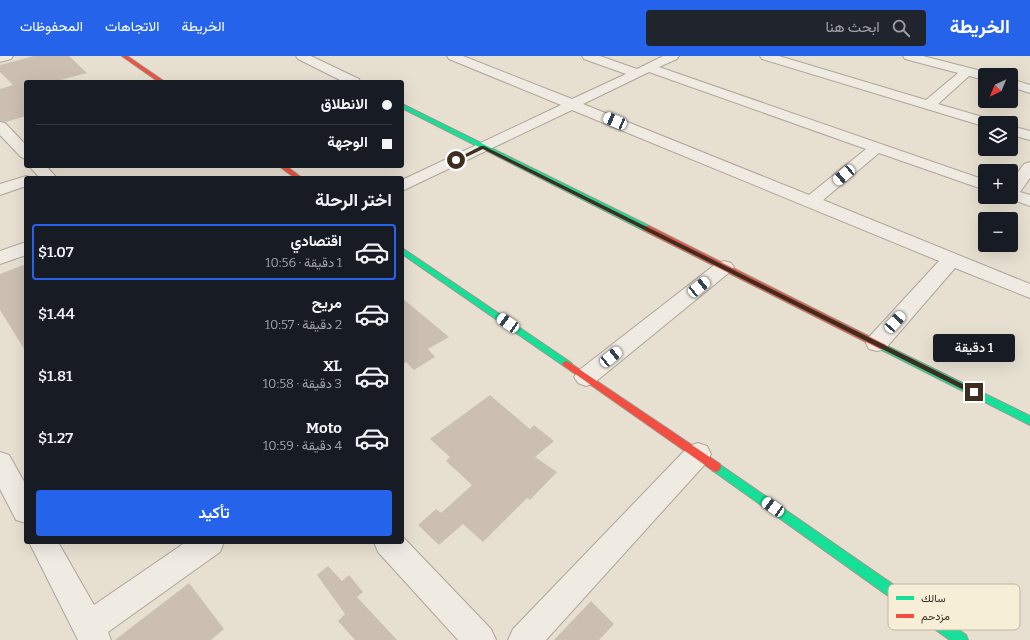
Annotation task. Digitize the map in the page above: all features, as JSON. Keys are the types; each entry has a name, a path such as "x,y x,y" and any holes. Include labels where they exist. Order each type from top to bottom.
{"street":[{"path":"0,58 7,56"},
{"path":"124,56 159,80"},
{"path":"302,56 343,80"},
{"path":"453,56 1030,291"},
{"path":"588,56 643,71 876,147 978,183"},
{"path":"404,185 673,56"},
{"path":"766,56 978,120"},
{"path":"909,56 978,74"},
{"path":"929,105 967,71"},
{"path":"1018,86 1030,89"},
{"path":"404,107 1030,421"},
{"path":"0,126 20,139 24,149"},
{"path":"1018,132 1030,136"},
{"path":"812,202 876,147"},
{"path":"1018,184 1030,167"},
{"path":"285,168 296,176"},
{"path":"0,190 24,182"},
{"path":"1018,197 1030,201"},
{"path":"0,258 24,249"},
{"path":"404,251 698,454 888,588"},
{"path":"877,343 952,259"},
{"path":"586,377 724,267"},
{"path":"524,640 698,454"},
{"path":"0,463 24,507"},
{"path":"44,544 92,633 207,544"},
{"path":"390,544 480,640"},
{"path":"947,630 961,640"}],"building":[{"path":"34,56 69,56 87,73 61,80 24,80 24,117 6,122 0,121 0,89 13,85 0,72 0,65"},
{"path":"24,265 24,349 0,310 0,274"},
{"path":"404,300 449,337 428,349 435,357 414,370 406,362 404,364"},
{"path":"490,395 530,429 534,425 554,441 535,457 557,472 530,500 527,498 483,542 463,524 439,545 418,525 436,509 441,513 472,485 446,461 450,457 430,439"},
{"path":"328,566 342,581 349,575 363,592 357,597 397,640 355,640 338,621 345,614 317,575"},
{"path":"189,583 224,629 211,640 115,640"},
{"path":"591,601 614,624 599,640 554,640"}],"traffic: fast":[{"path":"404,107 646,228"},
{"path":"404,251 567,364"},
{"path":"883,347 1030,421"},
{"path":"716,467 888,588"},
{"path":"947,630 961,640"}],"traffic: jam":[{"path":"124,56 159,80"},
{"path":"285,168 296,176"},
{"path":"646,228 883,347"},
{"path":"567,364 716,467"}],"route":[{"path":"456,160 483,147 974,392"}]}
